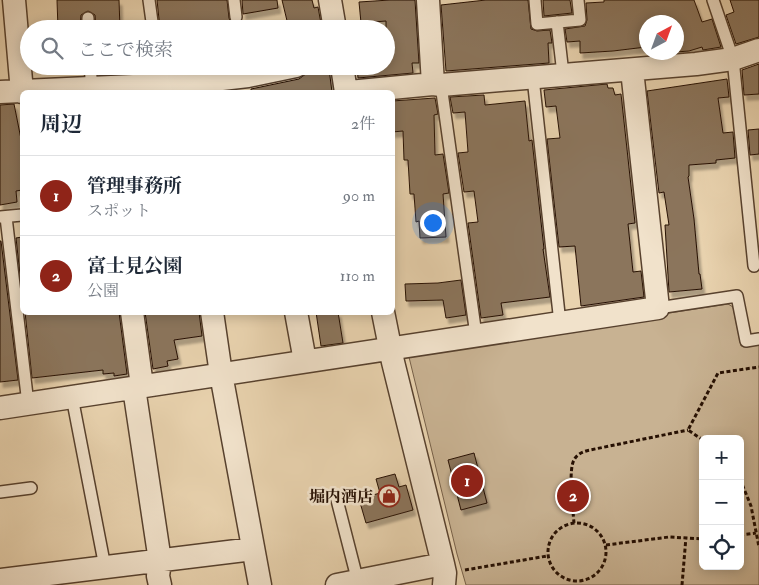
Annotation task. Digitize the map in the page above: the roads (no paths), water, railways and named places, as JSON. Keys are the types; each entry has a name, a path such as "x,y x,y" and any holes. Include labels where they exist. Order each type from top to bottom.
{"street":[{"path":"14,0 20,61"},
{"path":"330,0 334,20"},
{"path":"428,0 437,85"},
{"path":"373,90 632,70 734,59 759,50"},
{"path":"0,408 658,308 632,70"},
{"path":"21,75 23,90"},
{"path":"98,90 112,87 253,75"},
{"path":"344,75 347,90"},
{"path":"0,92 20,92"},
{"path":"132,315 138,387 160,561 158,576 160,585"},
{"path":"212,315 221,374 260,585"},
{"path":"297,315 305,361"},
{"path":"351,584 444,574 384,315"},
{"path":"5,582 98,574 160,561 253,549"}],"lane":[{"path":"149,0 152,20"},
{"path":"234,0 236,17"},
{"path":"535,0 537,24 580,20 578,0"},
{"path":"714,0 734,59 754,266"},
{"path":"557,22 563,74"},
{"path":"93,75 98,90"},
{"path":"533,78 560,323"},
{"path":"437,85 476,335"},
{"path":"20,215 3,217 28,404"},
{"path":"658,308 737,296 746,341 759,339"},
{"path":"72,397 98,574"},
{"path":"0,492 31,488"},
{"path":"337,500 351,584"}],"place":[{"name":"管理事務所","path":"467,481"},
{"name":"堀内酒店","path":"389,496"},
{"name":"富士見公園","path":"573,496"}]}
